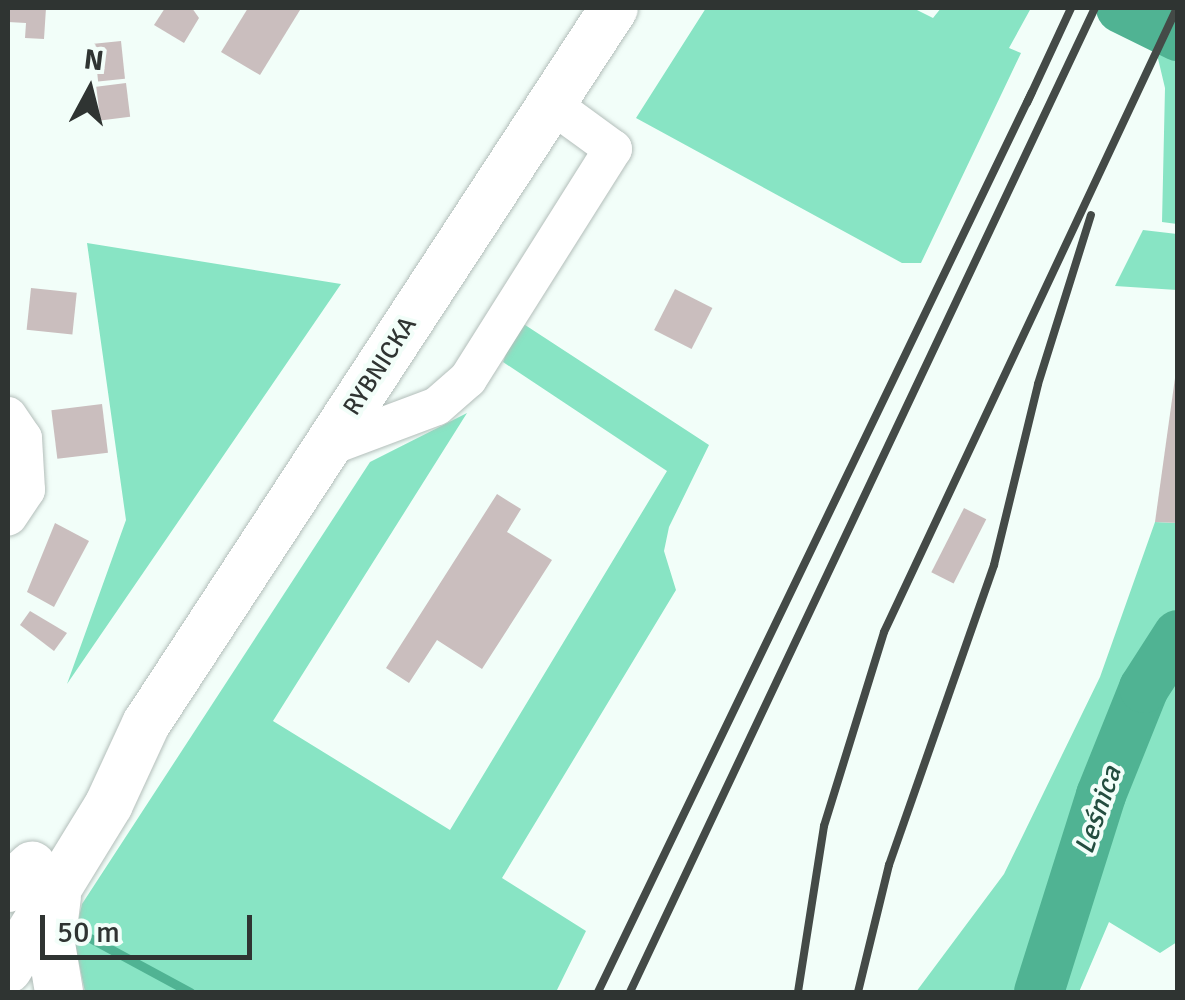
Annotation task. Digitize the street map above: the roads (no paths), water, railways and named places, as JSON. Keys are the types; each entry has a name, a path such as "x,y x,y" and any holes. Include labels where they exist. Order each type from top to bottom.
{"main road":[{"name":"RYBNICKA","path":"8,911 33,879 109,804 146,724 609,9"},
{"name":"RYBNICKA","path":"8,969 33,879"},
{"path":"33,879 59,992"}],"street":[{"path":"328,447 436,406 468,379 613,150 550,104"},
{"path":"8,416 23,438 26,490 8,517"}],"waterway":[{"name":"Leśnica","path":"1121,8 1178,36"},
{"name":"Leśnica","path":"1039,992 1101,795 1144,688 1178,635"},
{"path":"90,938 190,992"}],"railway":[{"path":"1027,103 1071,8"},
{"path":"630,992 1095,8"},
{"path":"798,992 824,826 884,632 1177,8"},
{"path":"598,992 1032,92"},
{"path":"858,992 889,865 994,565 1038,384 1091,215"}]}
